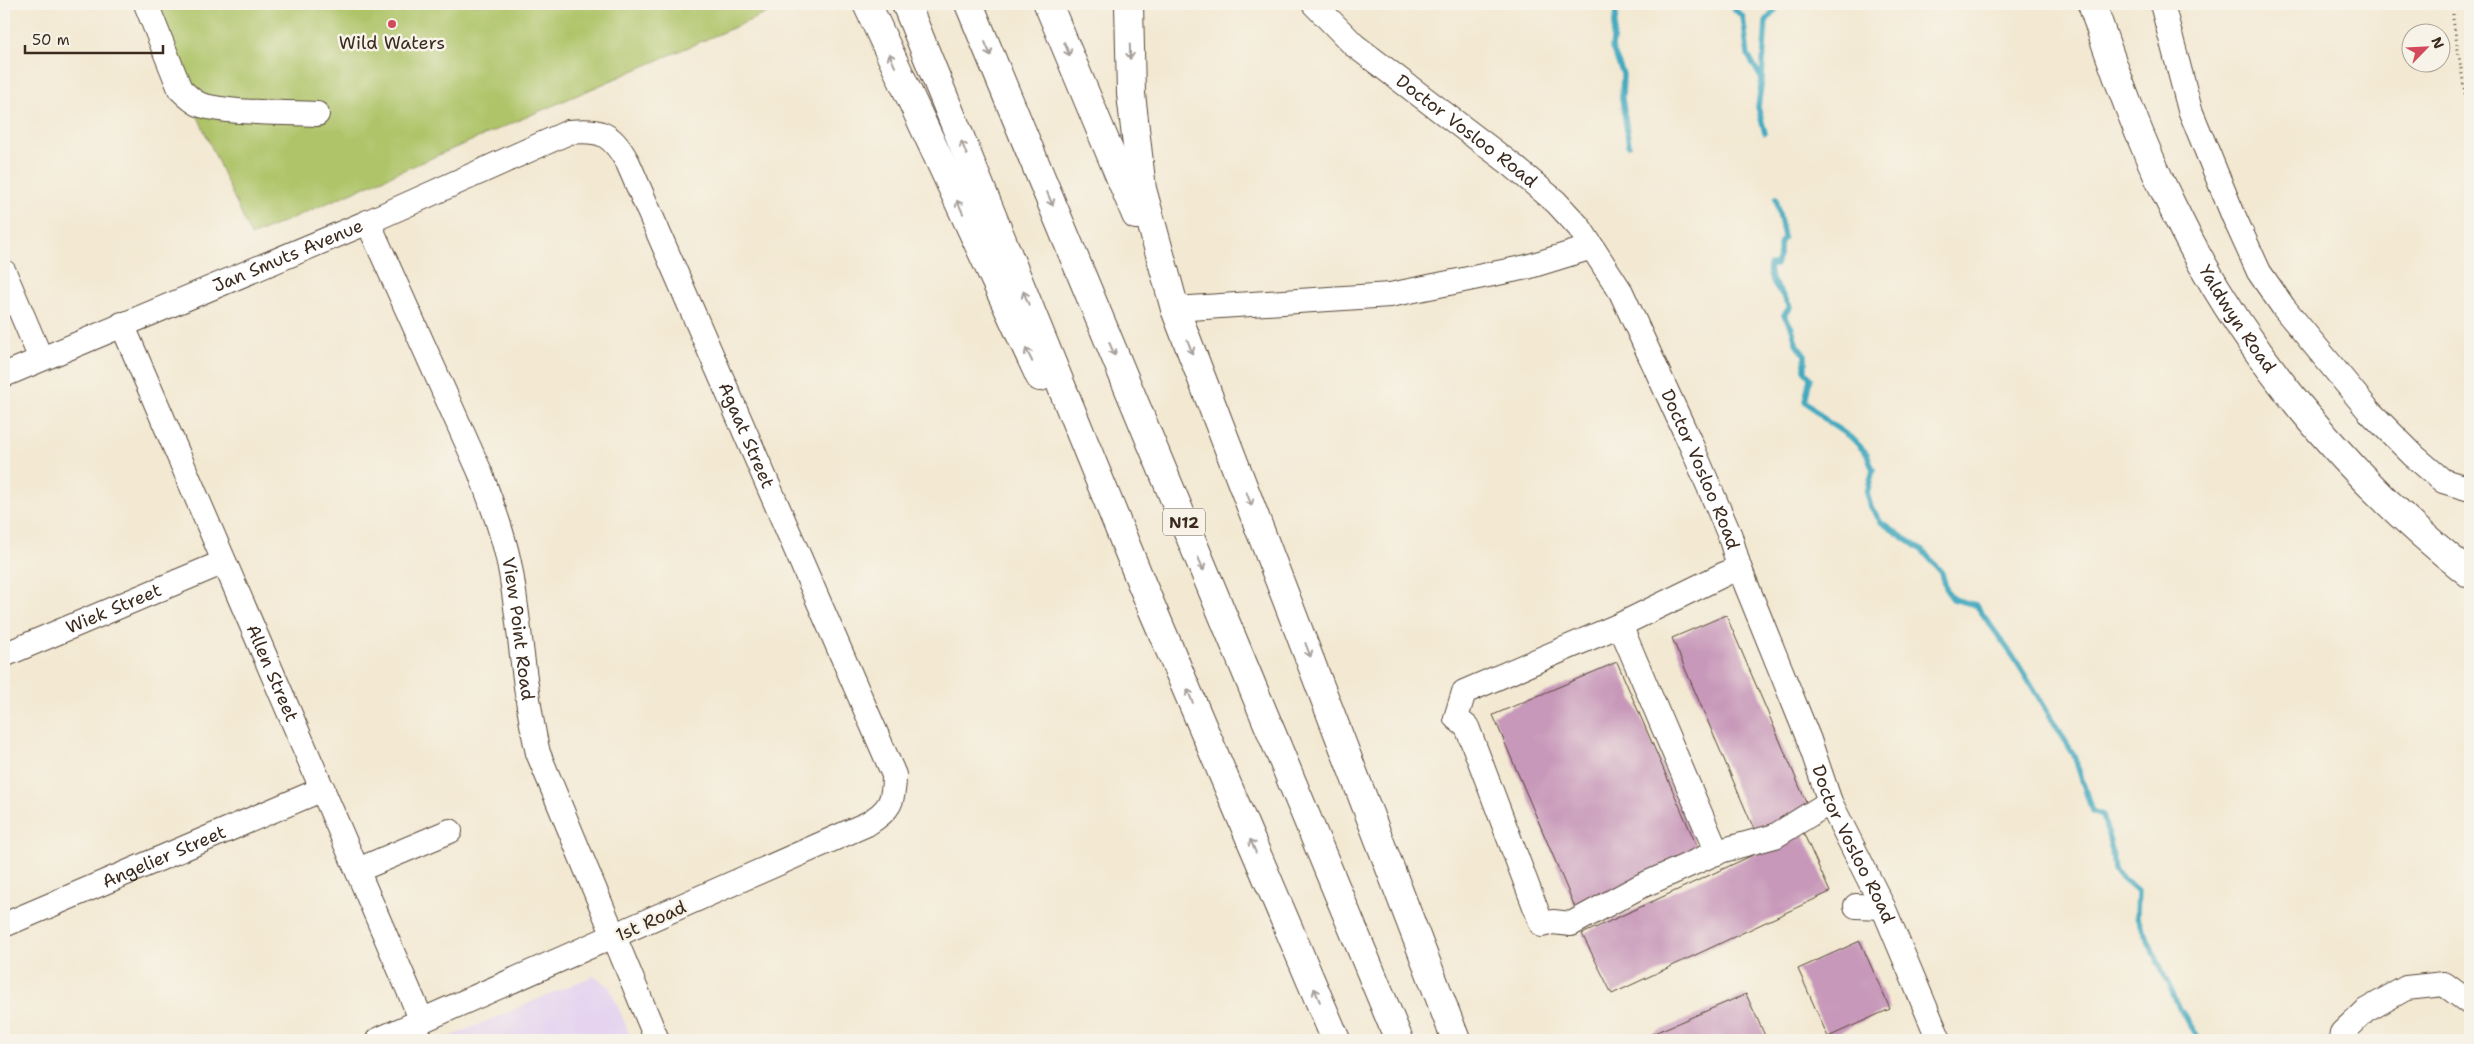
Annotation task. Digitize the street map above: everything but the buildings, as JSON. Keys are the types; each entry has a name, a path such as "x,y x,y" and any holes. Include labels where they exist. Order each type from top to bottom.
{"main road":[{"path":"867,4 1013,323 1143,587"},
{"path":"906,4 1143,587 1336,1040"},
{"name":"N12","path":"969,4 1399,1040"},
{"path":"1048,4 1175,309 1456,1040"},
{"path":"1129,4 1131,94 1142,189 1175,309"},
{"name":"Yaldwyn Road","path":"2092,4 2129,106 2171,204 2192,245 2239,321 2265,360 2316,426 2368,482 2412,525 2470,574"},
{"name":"Yaldwyn Road","path":"2107,4 2125,65 2154,143 2188,217 2222,278 2275,356 2327,422 2415,515 2470,561"}],"street":[{"path":"146,4 180,89 191,99 200,104 221,109 317,114"},
{"name":"Doctor Vosloo Road","path":"1314,4 1354,45 1536,184 1579,227 1621,292 1692,446 1730,536 1739,567 1810,740 1830,802 1883,906 1939,1040"},
{"path":"2162,4 2190,110 2234,218 2259,272 2284,308 2369,411 2414,456 2443,481 2470,489"},
{"name":"Agaat Street","path":"569,132 589,130 603,133 618,145 628,163 894,775"},
{"name":"Jan Smuts Avenue","path":"4,375 368,222 569,132"},
{"name":"View Point Road","path":"368,222 476,463 493,506 511,572 530,722 538,753 613,938 657,1040"},
{"path":"1175,309 1390,295 1527,267 1592,247"},
{"path":"4,272 41,359"},
{"name":"Allen Street","path":"122,324 422,1021"},
{"name":"Wiek Street","path":"4,655 224,562"},
{"path":"1739,567 1620,625 1464,692 1456,718 1467,727 1542,925 1553,922 1571,924 1638,887 1717,853 1776,836 1830,802"},
{"path":"1620,625 1717,853"},
{"name":"1st Road","path":"378,1040 613,938 867,824 883,814 890,804 894,793 894,775"},
{"name":"Angelier Street","path":"4,925 323,789"},
{"path":"358,870 450,830"},
{"path":"1856,906 1883,906"},
{"path":"2341,1040 2342,1033 2365,1011 2406,988 2444,984 2470,1003"}],"path":[{"path":"2453,4 2453,19 2470,124"}],"shaded area":[{"path":"593,976 609,986 632,1040 442,1040"}],"green space":[{"name":"Wild Waters","path":"148,4 788,4 251,236"}],"waterway":[{"path":"1617,4 1612,48 1623,74 1622,98 1629,145"},
{"path":"1736,4 1734,9 1743,17 1748,55 1762,79 1758,107 1765,133"},
{"path":"1762,79 1766,21 1780,4"},
{"path":"1776,198 1784,237 1780,244 1780,253 1776,265 1770,265 1770,271 1773,282 1788,302 1790,307 1784,315 1792,328 1796,343 1805,355 1805,371 1810,378 1805,401 1828,422 1853,439 1867,454 1873,470 1867,493 1871,507 1881,522 1923,551 1942,573 1947,591 1953,599 1976,605 2015,659 2074,755 2092,811 2103,815 2112,850 2114,871 2138,891 2137,917 2180,1009 2200,1040"}],"place":[{"name":"Wild Waters","path":"392,24"}]}
